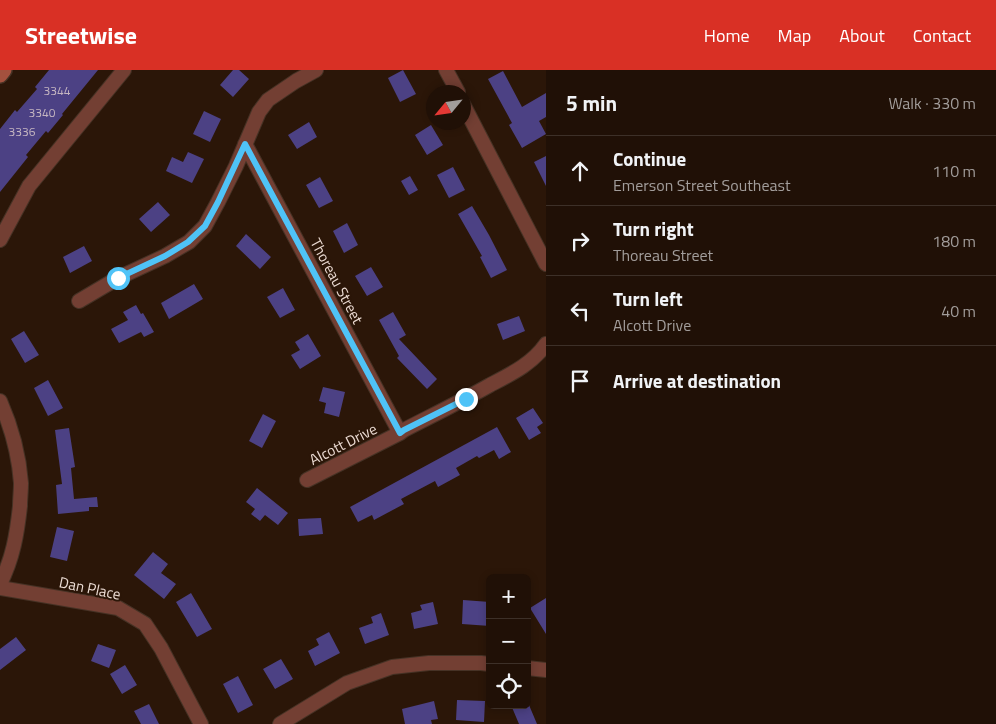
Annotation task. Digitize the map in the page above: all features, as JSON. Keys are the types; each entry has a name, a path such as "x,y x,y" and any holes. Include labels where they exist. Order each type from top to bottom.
{"street":[{"path":"0,75 4,70"},
{"path":"0,240 29,186 124,70"},
{"path":"79,301 118,278 165,256 188,242 205,226 259,112 268,100 316,70"},
{"path":"446,70 454,85"},
{"path":"471,118 546,264"},
{"name":"Thoreau Street","path":"245,144 400,433"},
{"name":"Alcott Drive","path":"307,480 466,399 516,371 532,361 546,344"},
{"path":"0,401 7,418 18,460 21,484 18,524 13,551 0,586"},
{"name":"Dan Place","path":"0,586 118,608 145,624 161,648 202,724"},
{"path":"280,724 347,683 392,667 430,663 486,663"},
{"path":"531,668 546,670"}],"building":[{"path":"49,70 98,70 48,133 46,131 26,155 28,157 0,192 0,129 15,110 17,112 37,89 35,87"},
{"path":"233,70 239,70 249,79 233,97 220,85"},
{"path":"403,70 416,94 400,102 388,78"},
{"path":"503,71 522,107 546,93 546,117 539,121 546,134 522,148 509,125 512,123 488,79"},
{"path":"204,111 221,119 210,142 193,134"},
{"path":"309,122 317,137 297,149 288,135"},
{"path":"426,128 426,130 434,130 443,145 427,155 415,135"},
{"path":"188,152 204,159 192,183 166,171 172,157 183,162"},
{"path":"546,156 546,186 534,162"},
{"path":"453,167 465,190 449,198 437,175"},
{"path":"410,176 418,190 409,195 401,181"},
{"path":"320,177 333,201 319,208 306,185"},
{"path":"158,202 170,215 151,232 139,219"},
{"path":"472,206 507,270 491,278 480,257 482,256 458,214"},
{"path":"347,223 358,245 344,253 333,231"},
{"path":"246,234 271,257 260,269 236,246"},
{"path":"84,246 92,261 70,273 63,257"},
{"path":"371,267 383,287 367,296 355,276"},
{"path":"194,284 203,299 169,319 161,303"},
{"path":"283,288 295,310 280,318 267,297"},
{"path":"136,305 154,332 144,337 141,332 119,343 111,329 128,320 123,312"},
{"path":"393,312 406,335 399,339 437,379 427,389 397,358 399,356 379,320"},
{"path":"519,316 525,331 503,340 497,324"},
{"path":"24,331 39,355 25,363 11,339"},
{"path":"308,334 321,356 300,369 291,355 300,350 295,342"},
{"path":"48,380 63,408 48,416 34,388"},
{"path":"323,387 345,392 339,417 324,413 326,403 319,401"},
{"path":"533,408 543,423 537,427 541,433 529,440 516,418"},
{"path":"263,414 276,421 262,448 249,441"},
{"path":"497,427 511,452 499,459 494,450 479,458 477,456 456,468 460,475 438,487 435,481 401,499 404,504 374,520 372,515 358,522 350,507"},
{"path":"69,428 75,467 71,468 74,499 97,497 98,507 89,507 89,511 58,514 56,485 62,484 55,430"},
{"path":"257,488 288,513 278,525 265,515 260,521 251,514 255,509 246,502"},
{"path":"321,518 323,534 299,536 298,519"},
{"path":"57,527 74,531 67,561 50,557"},
{"path":"153,552 168,564 161,573 176,584 164,599 134,575"},
{"path":"191,593 212,629 197,637 176,602"},
{"path":"546,598 546,634 531,610 531,607"},
{"path":"463,600 486,602 486,626 462,624"},
{"path":"433,602 438,624 414,629 411,613 422,610 420,605"},
{"path":"381,613 389,635 365,644 359,628 373,623 371,617"},
{"path":"329,632 340,653 315,666 308,651 319,645 316,639"},
{"path":"16,637 26,650 0,670 0,649"},
{"path":"98,644 116,650 109,668 91,661"},
{"path":"281,659 293,679 275,689 263,669"},
{"path":"125,665 137,685 122,694 110,674"},
{"path":"238,676 253,705 238,713 223,684"},
{"path":"457,700 485,701 484,722 456,720"},
{"path":"434,701 438,719 431,720 432,724 405,724 402,709"},
{"path":"149,704 159,724 141,724 134,711"},
{"path":"513,709 531,709 537,724 519,724"}],"route":[{"path":"118,278 165,256 188,242 205,226 236,166 245,144 400,433 466,399"}]}
